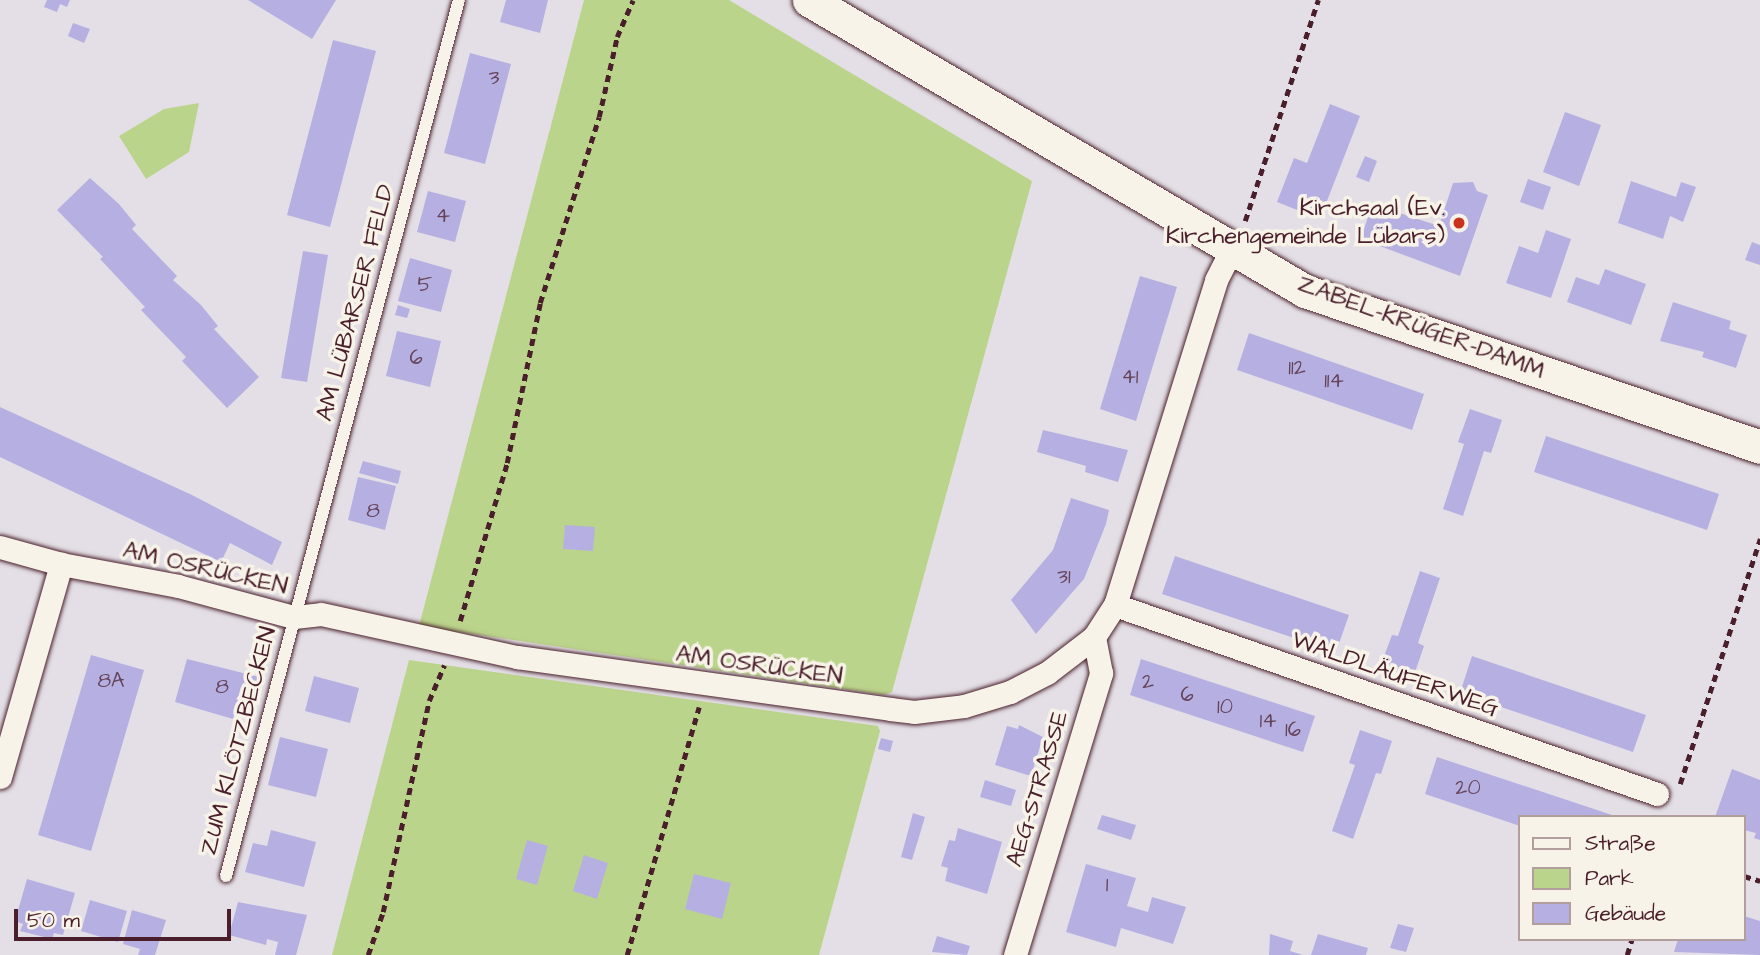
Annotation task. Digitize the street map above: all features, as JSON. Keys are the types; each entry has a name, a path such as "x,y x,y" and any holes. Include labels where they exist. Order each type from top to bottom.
{"street":[{"name":"ZABEL-KRÜGER-DAMM","path":"809,0 1231,250 1305,290 1760,447"},
{"name":"AM OSRÜCKEN","path":"0,547 61,564 178,586 293,617 321,614 454,643 705,685 914,712 964,706 1010,692 1047,673 1094,637 1115,605 1216,280 1231,250"},
{"path":"0,777 61,564"},
{"name":"WALDLÄUFERWEG","path":"1115,605 1657,794"},
{"name":"AEG-STRASSE","path":"1015,955 1101,673 1094,637"}],"lane":[{"name":"AM LÜBARSER FELD","path":"293,617 459,0"},
{"name":"ZUM KLÖTZBECKEN","path":"226,876 293,617"}],"path":[{"path":"368,955 383,912 429,701 454,643 507,463 540,303 599,117 617,37 633,0"},
{"path":"1231,250 1245,221 1318,0"},
{"path":"1679,787 1760,539"},
{"path":"627,955 705,685"}],"green space":[{"path":"584,0 729,0 1032,181 892,692 884,695 419,626"},
{"path":"199,103 189,152 146,179 119,136 164,109"},
{"path":"409,660 878,726 880,731 819,955 332,955"}],"building":[{"path":"47,0 70,0 67,7 60,4 57,12 44,7"},
{"path":"248,0 336,0 312,39"},
{"path":"506,0 548,0 540,33 500,22"},
{"path":"73,23 90,29 84,43 68,36"},
{"path":"333,40 376,51 330,227 287,215"},
{"path":"470,53 511,64 485,164 444,153"},
{"path":"1330,104 1360,116 1320,219 1277,202 1294,158 1307,163"},
{"path":"1565,112 1601,125 1579,186 1543,172"},
{"path":"1365,156 1377,161 1369,182 1356,177"},
{"path":"90,178 119,204 136,225 132,229 177,276 173,280 201,305 218,326 214,329 259,377 227,408 182,361 186,357 141,310 145,307 100,259 103,257 57,210"},
{"path":"1528,179 1551,187 1543,210 1520,202"},
{"path":"1631,181 1676,197 1681,182 1696,187 1683,222 1670,216 1663,239 1618,223"},
{"path":"1473,182 1477,191 1488,195 1460,276 1361,239 1372,204 1439,226 1453,183"},
{"path":"428,191 466,201 455,242 417,232"},
{"path":"1546,230 1571,239 1551,298 1506,283 1519,246 1538,253"},
{"path":"1752,242 1760,245 1760,265 1745,260"},
{"path":"303,251 328,255 307,382 281,378"},
{"path":"410,258 452,270 441,312 398,301"},
{"path":"1605,269 1646,284 1631,325 1567,302 1576,277 1599,285"},
{"path":"1140,276 1177,287 1136,421 1100,409"},
{"path":"1673,302 1731,321 1729,329 1747,335 1736,368 1702,357 1704,352 1660,341"},
{"path":"398,305 410,309 407,318 395,315"},
{"path":"397,331 441,341 430,387 386,376"},
{"path":"1249,333 1424,394 1412,430 1237,370"},
{"path":"0,407 192,495 282,542 272,565 230,543 221,562 0,457"},
{"path":"1470,409 1502,420 1491,453 1484,451 1463,516 1443,509 1464,444 1458,442"},
{"path":"1043,430 1128,450 1118,482 1085,472 1086,466 1037,452"},
{"path":"1546,436 1719,494 1707,530 1534,472"},
{"path":"363,461 401,471 398,484 359,473"},
{"path":"358,477 396,486 385,530 348,520"},
{"path":"1071,498 1109,510 1106,524 1084,579 1036,634 1011,600 1053,550"},
{"path":"565,525 595,527 593,551 563,549"},
{"path":"1175,556 1349,615 1336,652 1162,594"},
{"path":"1420,571 1440,578 1418,643 1424,646 1413,678 1380,667 1392,635 1398,636"},
{"path":"91,655 144,670 91,851 38,835"},
{"path":"1472,656 1646,715 1633,752 1460,693"},
{"path":"187,659 259,677 251,703 239,699 233,719 175,702"},
{"path":"1141,659 1315,716 1303,752 1130,695"},
{"path":"314,676 359,688 350,723 305,711"},
{"path":"1019,725 1043,737 1031,776 995,765 1007,726 1018,729"},
{"path":"1360,730 1392,741 1381,774 1376,773 1353,839 1332,831 1355,765 1349,763"},
{"path":"280,737 328,749 316,797 268,785"},
{"path":"881,738 893,741 890,752 878,749"},
{"path":"1437,757 1612,815 1518,815 1518,825 1425,794"},
{"path":"1732,769 1760,780 1760,840 1754,838 1756,833 1746,830 1746,815 1716,815"},
{"path":"985,780 1016,790 1011,806 980,797"},
{"path":"913,813 925,817 912,860 901,857"},
{"path":"1102,815 1136,825 1131,840 1097,829"},
{"path":"958,828 1002,842 987,894 945,881 948,868 941,866 949,840 955,841"},
{"path":"271,830 316,842 304,887 245,872 253,843 267,846"},
{"path":"527,840 548,846 537,885 516,879"},
{"path":"584,855 608,863 597,899 573,891"},
{"path":"1086,864 1136,878 1127,906 1148,912 1152,897 1186,907 1173,944 1121,928 1116,947 1066,932"},
{"path":"694,874 731,883 722,919 685,909"},
{"path":"27,879 75,893 63,935 54,933 52,939 20,931 23,924 15,921"},
{"path":"90,900 127,911 118,942 81,931"},
{"path":"238,902 307,915 296,955 275,955 278,942 267,939 266,945 229,935"},
{"path":"132,910 166,920 155,955 138,955 140,949 123,944"},
{"path":"1746,917 1760,921 1760,955 1674,952 1677,941 1746,941"},
{"path":"1398,924 1414,928 1406,952 1390,948"},
{"path":"1270,934 1293,941 1290,951 1303,955 1269,955"},
{"path":"1318,934 1368,948 1366,955 1311,955"},
{"path":"937,936 970,946 967,955 932,952"}],"place":[{"name":"Kirchsaal (Ev. Kirchengemeinde Lübars)","path":"1459,223"}]}
